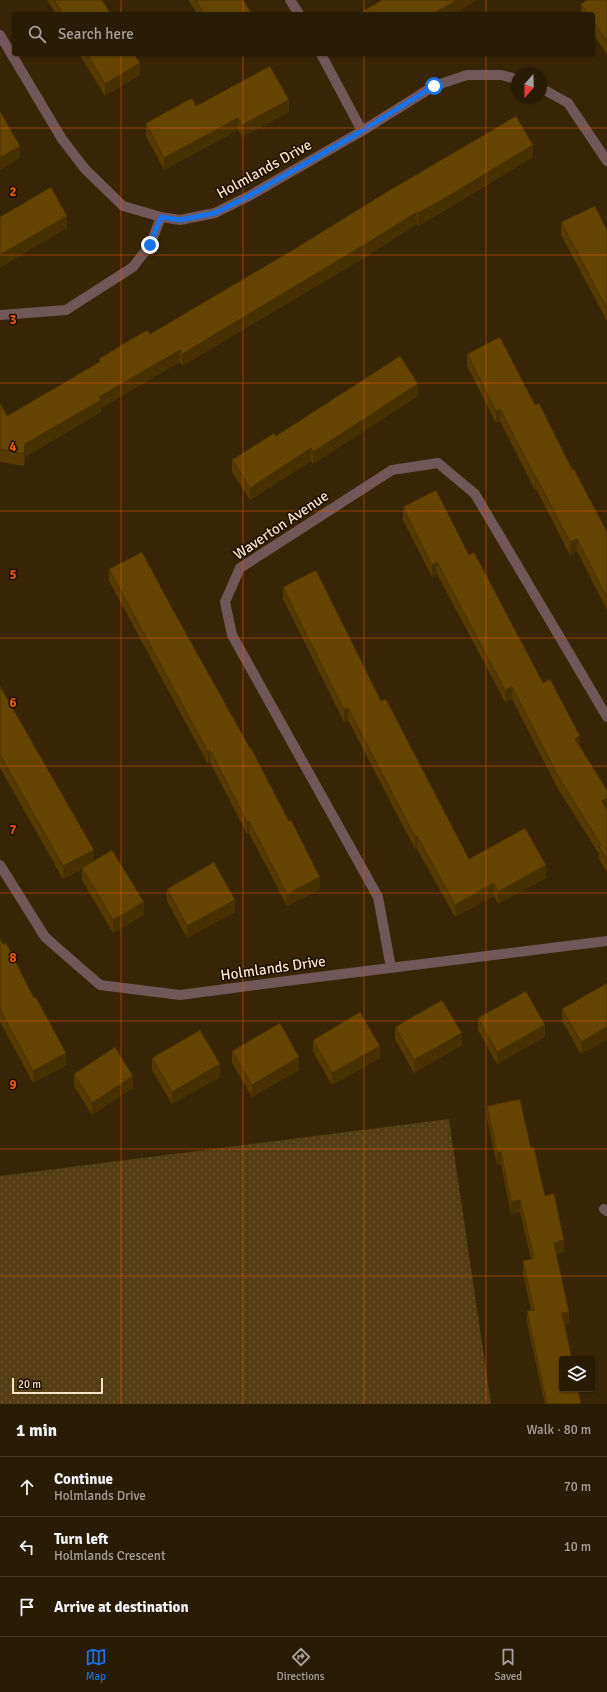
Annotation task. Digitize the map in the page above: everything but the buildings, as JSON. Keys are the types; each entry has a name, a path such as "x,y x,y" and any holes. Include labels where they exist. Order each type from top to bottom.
{"street":[{"path":"290,0 298,12"},
{"name":"Holmlands Drive","path":"0,35 12,55"},
{"name":"Holmlands Drive","path":"13,56 62,139 85,169 123,206 161,217 180,220 215,213 249,196 362,131 434,86 466,75 501,75 511,78"},
{"path":"322,56 362,131"},
{"path":"547,91 568,103 607,161"},
{"path":"2,315 66,310 133,267 150,245 161,217"},
{"name":"Waverton Avenue","path":"391,968 378,897 232,635 225,602 240,568 392,470 438,463 475,494 607,717"},
{"name":"Holmlands Drive","path":"0,865 45,937 100,985 180,995 607,941"}],"shaded area":[{"path":"449,1119 491,1404 0,1404 0,1176"}],"route":[{"path":"150,245 161,217 180,220 215,213 249,196 362,131 434,86"}]}
